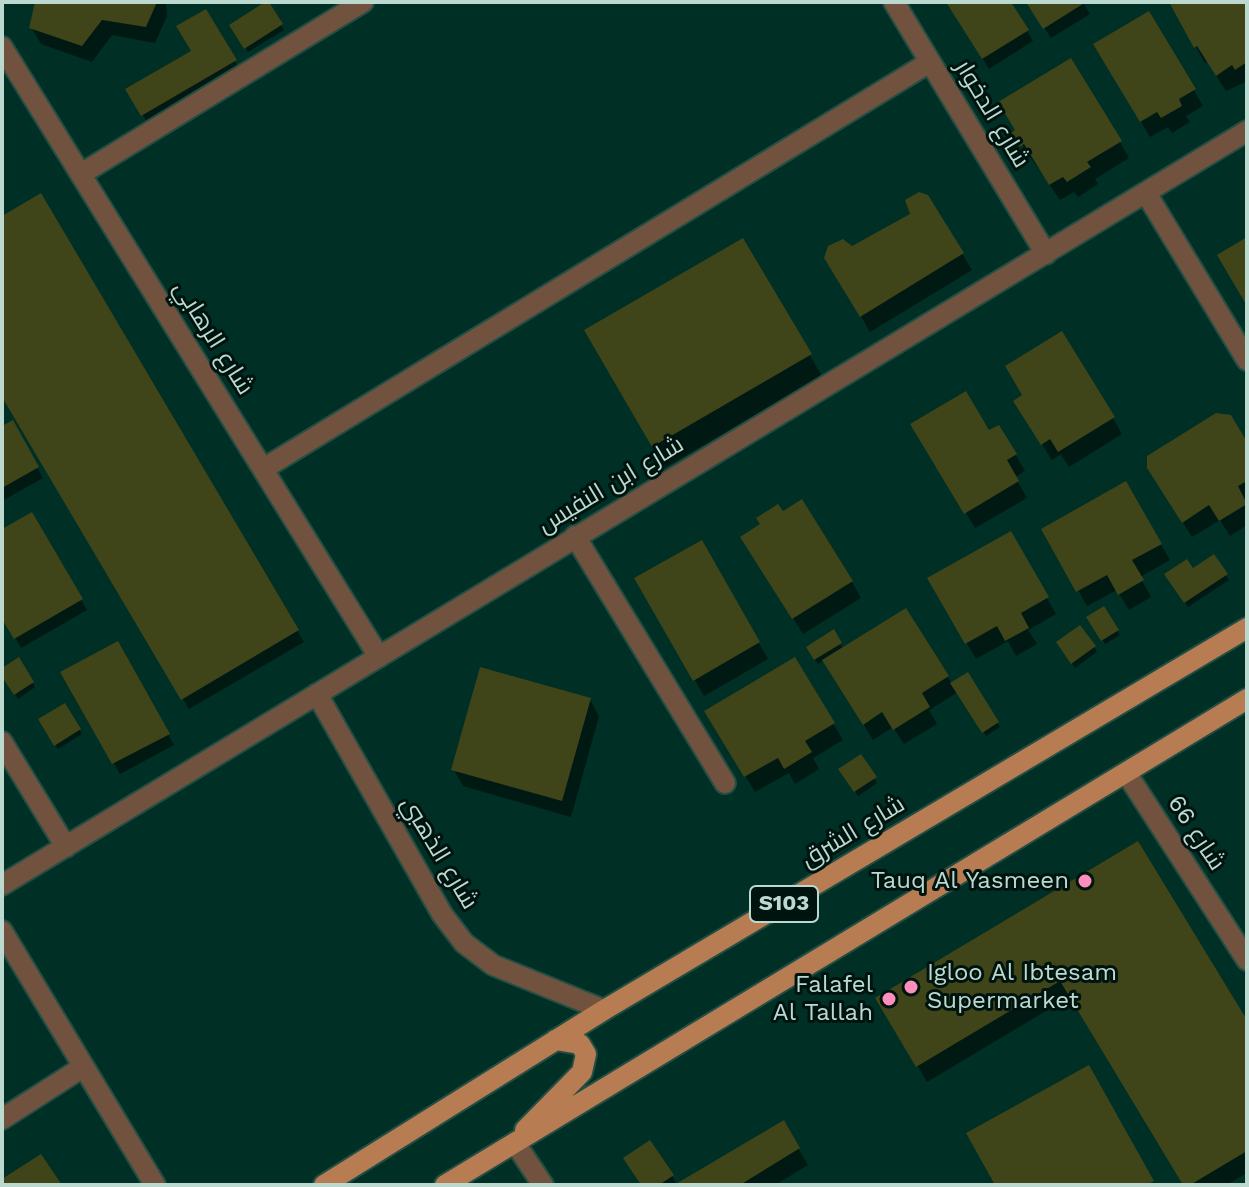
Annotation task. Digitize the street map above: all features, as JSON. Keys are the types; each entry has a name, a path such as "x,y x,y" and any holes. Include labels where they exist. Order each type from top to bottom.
{"main road":[{"name":"شارع الشرق","path":"324,1185 604,1010 1247,628"},
{"name":"S103","path":"445,1185 1247,699"},
{"path":"515,1143 549,1102 582,1072 586,1054 580,1044 555,1040"}],"street":[{"path":"81,174 363,2"},
{"name":"شارع الدخوار","path":"894,2 1046,254"},
{"name":"شارع الرهابي","path":"2,47 379,657"},
{"path":"263,469 930,62"},
{"name":"شارع ابن النفيس","path":"2,885 1247,131"},
{"path":"1146,193 1247,360"},
{"path":"575,536 725,783"},
{"name":"شارع الذهبي","path":"317,694 442,914 464,943 493,965 604,1010"},
{"path":"2,742 66,847"},
{"name":"شارع 66","path":"1127,774 1247,960"},
{"path":"2,931 155,1185"},
{"path":"2,1119 83,1067"},
{"path":"515,1143 543,1185"}],"building":[{"path":"35,2 157,2 146,27 102,20 82,46 29,28"},
{"path":"269,2 283,24 244,49 229,25"},
{"path":"946,2 1011,2 1029,30 982,59"},
{"path":"1026,2 1086,2 1043,29"},
{"path":"1169,2 1246,2 1247,62 1235,70 1232,65 1216,76 1197,46 1194,48"},
{"path":"206,9 237,60 141,116 125,89 191,51 176,26"},
{"path":"1149,11 1196,89 1179,99 1182,106 1161,118 1157,112 1140,122 1093,44"},
{"path":"1071,58 1122,141 1087,162 1091,167 1067,182 1063,177 1049,185 1024,144 1020,147 1011,133 1015,130 998,102"},
{"path":"919,192 928,195 964,253 860,317 824,258 828,246 843,239 852,246 910,214 905,200"},
{"path":"41,193 299,630 181,700 2,397 2,216"},
{"path":"1247,237 1247,306 1217,255"},
{"path":"743,238 812,354 652,447 584,330"},
{"path":"1062,331 1115,417 1058,452 1050,439 1041,445 1013,401 1022,395 1005,366"},
{"path":"966,391 989,430 999,425 1017,454 1007,460 1019,481 964,514 910,424"},
{"path":"1216,413 1231,415 1247,442 1247,481 1238,486 1247,504 1219,521 1209,505 1182,523 1147,468 1147,456"},
{"path":"13,420 39,467 2,488 2,426"},
{"path":"1126,481 1162,544 1132,560 1144,580 1118,595 1107,575 1076,592 1041,529"},
{"path":"802,499 853,581 792,619 740,537 760,524 756,518 778,504 783,511"},
{"path":"32,512 83,599 14,639 2,619 2,529"},
{"path":"1011,531 1049,597 1021,613 1029,628 1005,641 997,626 965,644 927,578"},
{"path":"702,540 760,642 693,681 634,578"},
{"path":"1214,554 1228,574 1184,603 1164,574 1187,559 1193,568"},
{"path":"1104,606 1119,630 1101,641 1086,617"},
{"path":"906,608 949,676 922,693 930,707 893,730 882,712 863,725 822,660"},
{"path":"1080,625 1096,646 1071,664 1056,642"},
{"path":"834,629 842,643 814,660 806,647"},
{"path":"118,641 170,734 112,764 60,672"},
{"path":"19,657 34,682 14,695 2,677 2,668"},
{"path":"795,657 835,723 805,741 812,752 784,769 778,758 744,777 704,711"},
{"path":"480,667 591,698 562,801 451,770"},
{"path":"968,672 999,722 982,733 950,683"},
{"path":"65,703 81,729 54,746 38,719"},
{"path":"861,754 877,777 854,792 838,769"},
{"path":"1138,841 1247,1020 1247,1151 1190,1185 1183,1185 1060,981 916,1067 875,998"},
{"path":"1089,1065 1154,1181 1146,1185 995,1185 966,1133"},
{"path":"784,1120 800,1148 740,1185 674,1185"},
{"path":"650,1140 674,1175 659,1185 641,1185 623,1158"},
{"path":"41,1154 62,1185 2,1185 2,1179"}],"place":[{"name":"Tauq Al Yasmeen","path":"1085,881"},
{"name":"Igloo Al Ibtesam Supermarket","path":"911,987"},
{"name":"Falafel Al Tallah","path":"889,999"}]}
